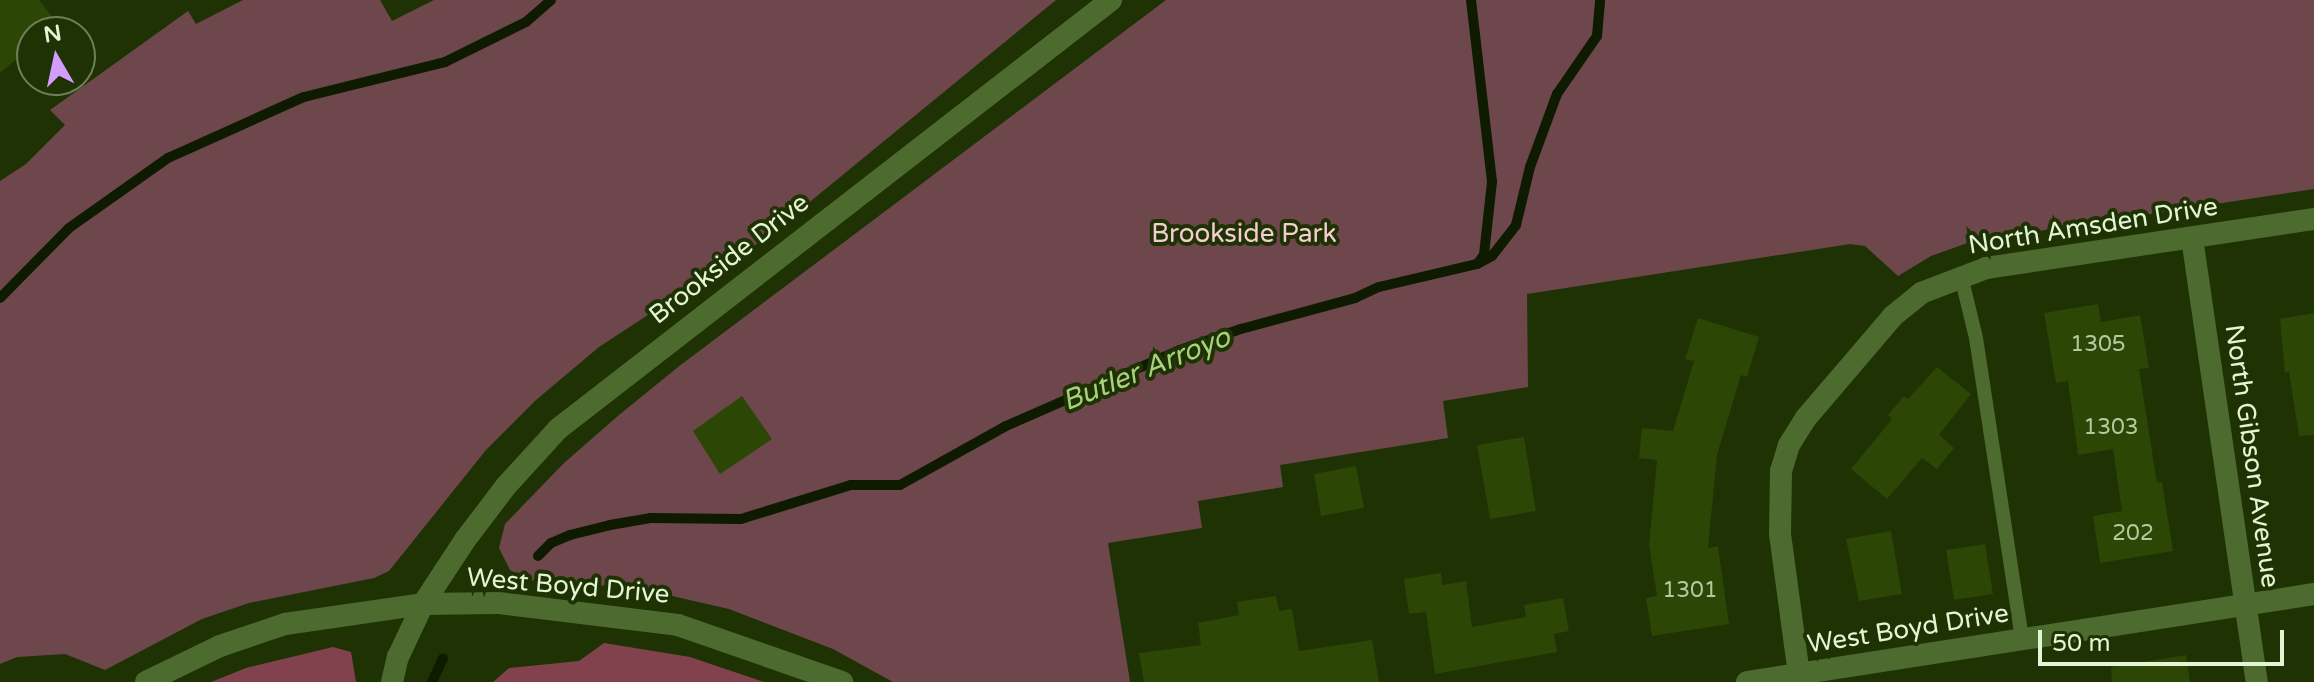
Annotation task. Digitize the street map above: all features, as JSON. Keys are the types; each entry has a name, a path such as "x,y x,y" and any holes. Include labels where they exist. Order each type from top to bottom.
{"street":[{"name":"Brookside Drive","path":"392,682 398,657 423,604 490,507 558,429 1111,0"},
{"name":"North Amsden Drive","path":"1800,678 1780,534 1781,471 1789,445 1806,418 1893,316 1921,293 1986,268 2314,219"},
{"name":"North Gibson Avenue","path":"2192,238 2257,682"},
{"name":"West Boyd Drive","path":"1747,682 1800,678 2314,594"},
{"name":"West Boyd Drive","path":"146,682 220,646 285,624 423,604 499,603 678,625 842,682"}],"lane":[{"path":"1961,276 1976,338 2022,640"}],"green space":[{"path":"243,0 380,0 392,21 434,0 1056,0 767,237 599,347 536,400 486,450 389,571 374,578 249,603 202,619 105,670 65,654 17,657 0,664 0,181 26,164 65,125 50,110 70,96 96,96 96,77 188,11 196,24"},
{"name":"Brookside Park","path":"1166,0 2314,0 2314,189 1973,241 1931,256 1898,276 1865,246 1850,244 1527,294 1528,387 1443,401 1448,438 1280,465 1283,487 1198,501 1202,528 1108,543 1130,682 893,682 833,649 729,609 637,588 526,580 510,570 499,548 505,524 564,463 619,415 678,367"}],"shaded area":[{"path":"604,643 690,657 764,682 493,682 509,668 579,661"},
{"path":"333,647 351,652 356,682 211,682 246,668"}],"building":[{"path":"0,0 39,0 52,16 16,16 16,60 0,73"},
{"path":"2098,304 2101,322 2140,315 2149,368 2139,369 2157,483 2162,482 2173,551 2100,563 2093,516 2122,511 2113,449 2078,455 2068,381 2056,383 2044,313"},
{"path":"2314,313 2314,435 2299,436 2289,372 2285,373 2280,319"},
{"path":"1698,318 1759,337 1747,377 1741,375 1717,455 1708,548 1718,546 1729,624 1652,636 1646,598 1657,596 1649,544 1657,460 1639,458 1642,428 1673,431 1694,361 1685,359"},
{"path":"1937,367 1971,394 1939,435 1954,448 1937,469 1922,458 1887,499 1851,469 1892,419 1888,415 1904,396 1908,399"},
{"path":"742,396 772,439 720,474 693,431"},
{"path":"1524,437 1536,511 1490,519 1477,445"},
{"path":"1356,466 1364,508 1321,516 1314,474"},
{"path":"1891,531 1902,594 1859,601 1846,539"},
{"path":"1985,544 1993,594 1954,600 1946,550"},
{"path":"1441,573 1442,585 1466,581 1472,627 1526,617 1524,605 1563,598 1569,631 1554,634 1557,652 1435,674 1426,612 1409,614 1404,579"},
{"path":"1276,596 1279,611 1292,609 1299,651 1372,640 1379,682 1144,682 1139,653 1201,645 1198,623 1239,615 1237,602"},
{"path":"2186,655 2190,682 2112,682 2111,667"}],"waterway":[{"path":"0,298 69,228 168,158 304,97 445,62 526,22 551,0"},
{"path":"1471,0 1492,182 1484,255 1478,263"},
{"name":"Butler Arroyo","path":"538,556 551,543 610,525 651,518 741,519 851,485 900,485 1006,426 1180,350 1241,329 1355,298 1379,287 1477,264 1492,256 1516,225 1530,167 1557,94 1597,36 1600,0"},
{"name":"Butler Arroyo","path":"432,682 443,658"}]}
